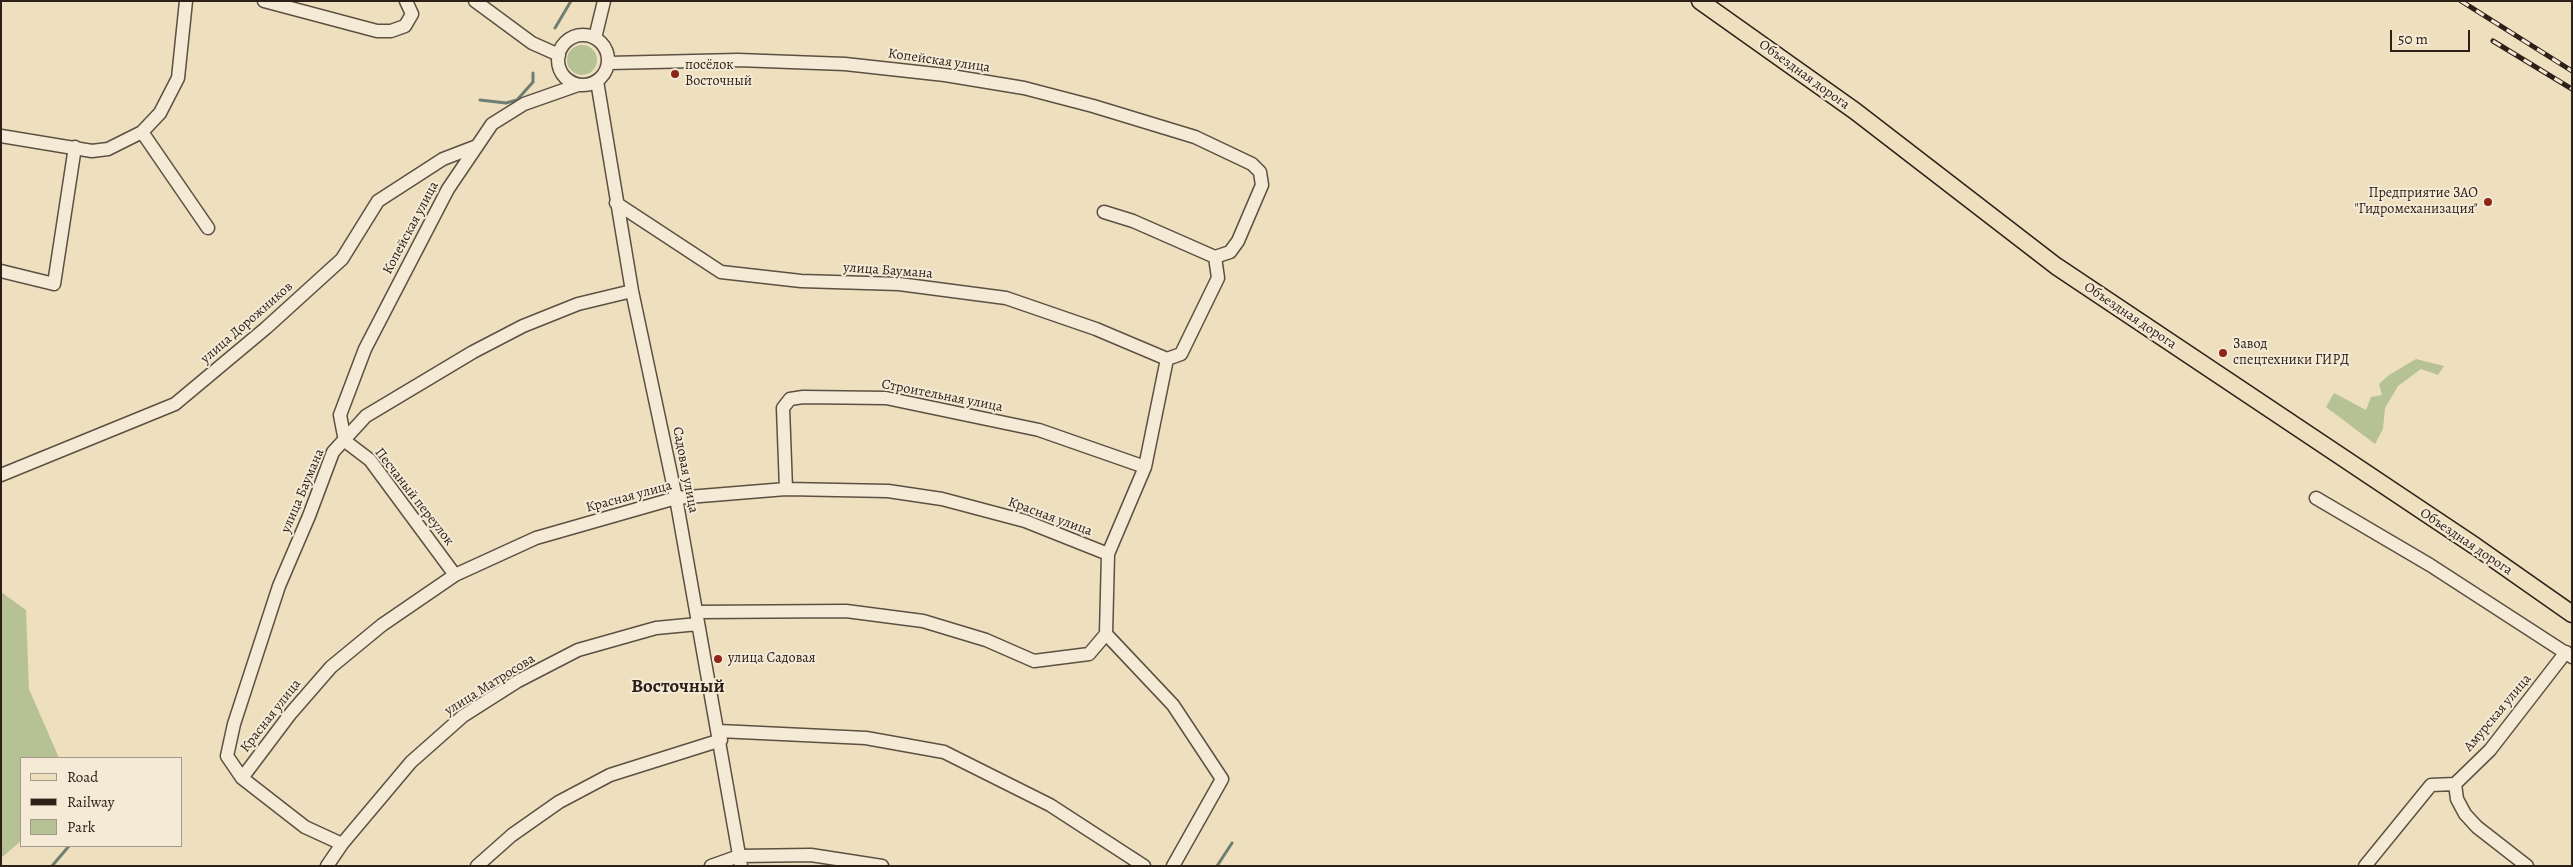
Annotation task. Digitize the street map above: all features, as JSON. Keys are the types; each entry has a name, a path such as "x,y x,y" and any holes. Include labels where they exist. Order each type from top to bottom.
{"main road":[{"name":"Объездная дорога","path":"1700,1 1855,111 2056,266 2475,546 2572,614"}],"street":[{"path":"1,136 92,151 108,150 142,132 160,113 178,78 186,1"},
{"path":"264,1 377,31 391,31 404,26 412,14 406,1"},
{"path":"476,1 532,43 559,55"},
{"path":"595,38 604,1"},
{"path":"584,35 595,38 603,44 608,53 608,63 603,76 588,85 578,85 571,82 561,71 559,55 564,45 572,37 584,35"},
{"name":"Копейская улица","path":"608,63 738,60 835,64 945,75 1024,88 1093,106 1195,137 1252,164 1260,172 1262,185 1238,242 1230,252 1215,256"},
{"name":"Садовая улица","path":"597,81 632,291 676,498 720,736 740,861"},
{"name":"Копейская улица","path":"345,440 340,414 365,348 448,189 492,124 524,104 578,85"},
{"path":"142,132 208,228"},
{"name":"улица Дорожников","path":"1,475 175,404 266,328 342,259 378,201 444,159 477,146"},
{"path":"1,271 54,284 75,147"},
{"name":"улица Баумана","path":"616,203 721,272 801,281 899,284 1006,298 1096,329 1167,359"},
{"path":"1104,212 1133,220 1215,256 1218,278 1181,354 1167,359 1145,467 1108,554 1106,634 1173,705 1222,779 1173,866"},
{"name":"улица Баумана","path":"342,844 305,827 242,778 227,756 234,724 278,586 309,516 334,452 366,416 473,352 523,326 578,304 632,291"},
{"name":"Строительная улица","path":"786,489 783,408 790,399 803,397 886,398 1039,430 1145,467"},
{"name":"Песчаный переулок","path":"345,440 370,460 455,575"},
{"name":"Красная улица","path":"242,778 291,713 332,667 382,625 455,575 536,538 676,498 786,489 888,491 942,499 1025,521 1108,554"},
{"path":"2316,498 2439,570 2569,655"},
{"name":"улица Матросова","path":"327,866 342,844 411,762 463,716 510,686 578,650 697,618 846,610 922,621 986,640 1034,661 1089,654 1106,634"},
{"name":"Амурская улица","path":"2455,784 2490,750 2569,655"},
{"path":"477,866 512,835 559,802 610,775 720,736 866,738 944,752 1050,805 1144,866"},
{"path":"2365,866 2431,785 2455,784 2456,799 2465,814 2477,827 2527,866"},
{"path":"710,866 740,861 811,855 882,866"}],"green space":[{"path":"582,45 592,50 597,60 592,70 582,75 572,70 567,60 572,50"},
{"path":"2416,359 2444,366 2438,375 2421,369 2398,386 2385,408 2383,429 2375,444 2326,407 2334,393 2366,410 2371,397 2382,395 2379,384 2389,375"},
{"path":"1,592 26,610 29,689 59,757 20,757 20,842 1,858"}],"waterway":[{"path":"555,28 571,1"},
{"path":"480,100 506,103 517,100 533,82 533,73"},
{"path":"1217,866 1232,843"},
{"path":"52,866 68,847"}],"railway":[{"path":"2461,1 2572,71"},
{"path":"2493,41 2572,89"}],"place":[{"name":"посёлок Восточный","path":"675,74"},
{"name":"Предприятие ЗАО \"Гидромеханизация\"","path":"2488,202"},
{"name":"Завод спецтехники ГИРД","path":"2223,353"},
{"name":"улица Садовая","path":"718,659"}],"district":[{"name":"Восточный","path":"678,687"}]}
